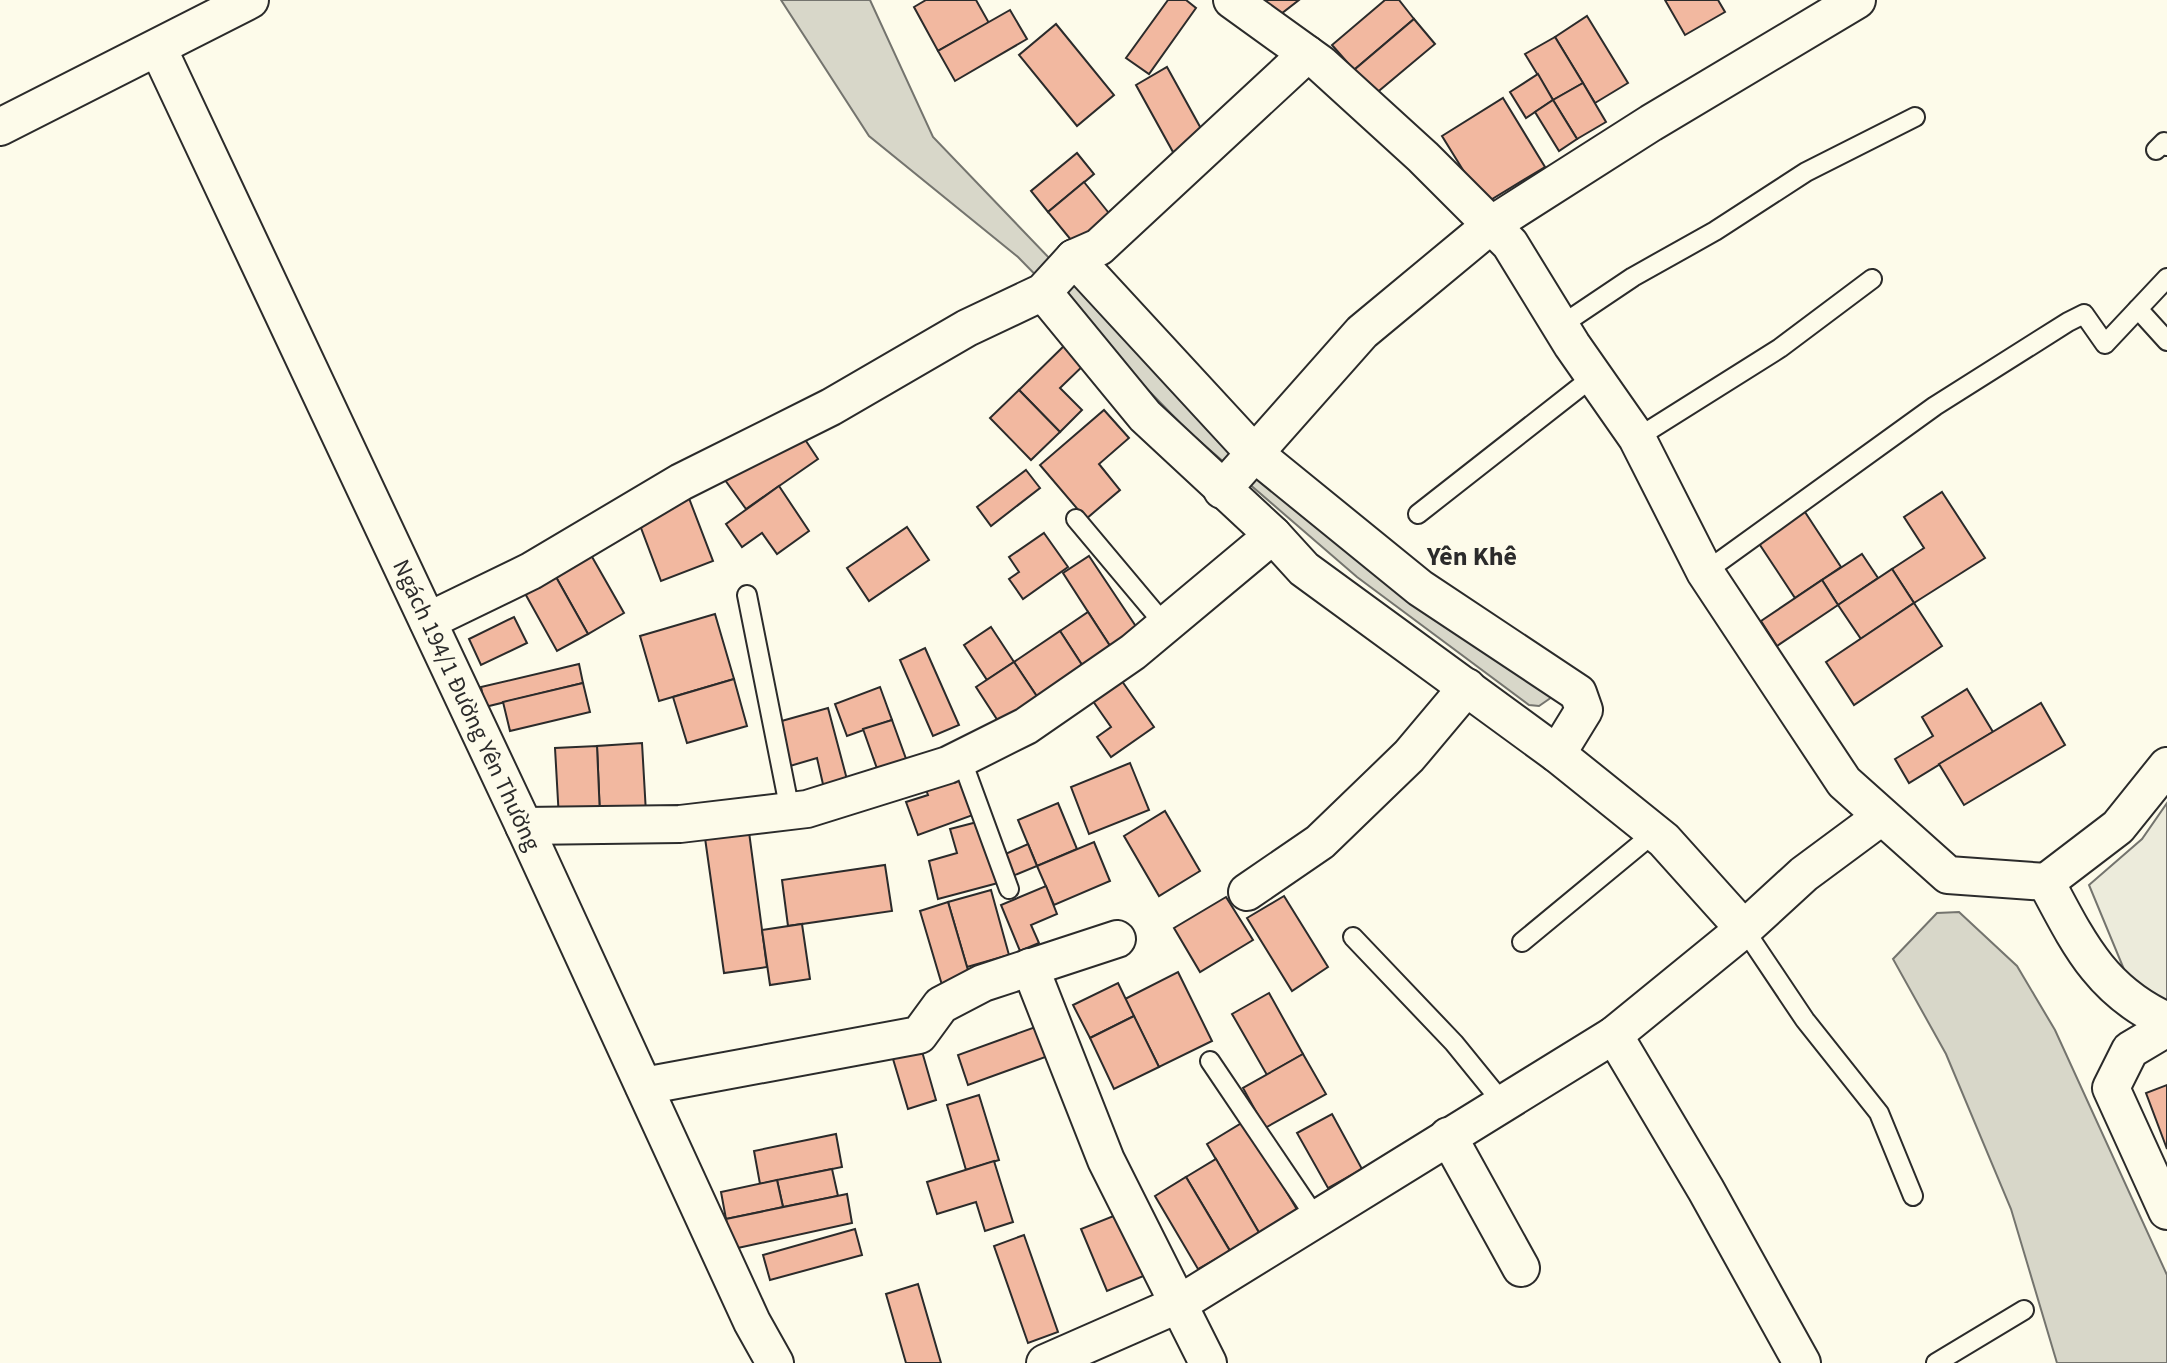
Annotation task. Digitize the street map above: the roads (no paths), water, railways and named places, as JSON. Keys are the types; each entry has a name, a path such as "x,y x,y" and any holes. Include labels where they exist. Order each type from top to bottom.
{"street":[{"path":"0,127 250,0"},
{"path":"1232,0 1307,54 1423,157 1510,244 1560,326 1637,438 1705,572 1844,782 1948,875 2046,882 2118,827 2167,766"},
{"path":"1239,470 1362,332 1491,225 1651,123 1857,0"},
{"name":"Ngách 194/1 Đường Yên Thường","path":"158,48 524,826 752,1322 775,1363"},
{"path":"428,621 531,571 681,482 831,407 1058,276 1099,247 1307,54"},
{"path":"1058,276 1145,416 1239,470 1578,693 1584,710 1557,754"},
{"path":"1058,276 1239,470 1273,535 1304,569 1557,754 1654,833 1744,929"},
{"path":"524,826 680,824 807,809 961,758 1026,726 1133,652 1273,535"},
{"path":"1247,892 1320,842 1409,756 1467,687"},
{"path":"1045,1363 1177,1305 1614,1035 1744,929 1804,874 1881,817"},
{"path":"2046,882 2068,923 2109,982 2128,1001 2167,1021"},
{"path":"644,1086 919,1035 941,1005 983,983 1117,939"},
{"path":"1030,967 1106,1160 1208,1363"},
{"path":"2167,1028 2130,1050 2111,1088 2167,1211"},
{"path":"1614,1035 1706,1190 1802,1363"},
{"path":"1448,1136 1521,1268"}],"lane":[{"path":"1560,326 1633,277 1715,231 1806,172 1915,117"},
{"path":"1705,572 1935,406 2068,322 2084,314 2105,344 2167,278"},
{"path":"1637,438 1780,348 1872,279"},
{"path":"2138,309 2167,341"},
{"path":"1418,514 1594,376"},
{"path":"1076,519 1165,625"},
{"path":"747,595 790,811"},
{"path":"961,758 1009,889"},
{"path":"1522,942 1654,833"},
{"path":"1744,929 1805,1020 1879,1113 1913,1196"},
{"path":"1353,937 1454,1043 1502,1102"},
{"path":"1210,1061 1316,1218"},
{"path":"1936,1363 2024,1310"}],"district":[{"name":"Yên Khê","path":"1472,556"}]}
